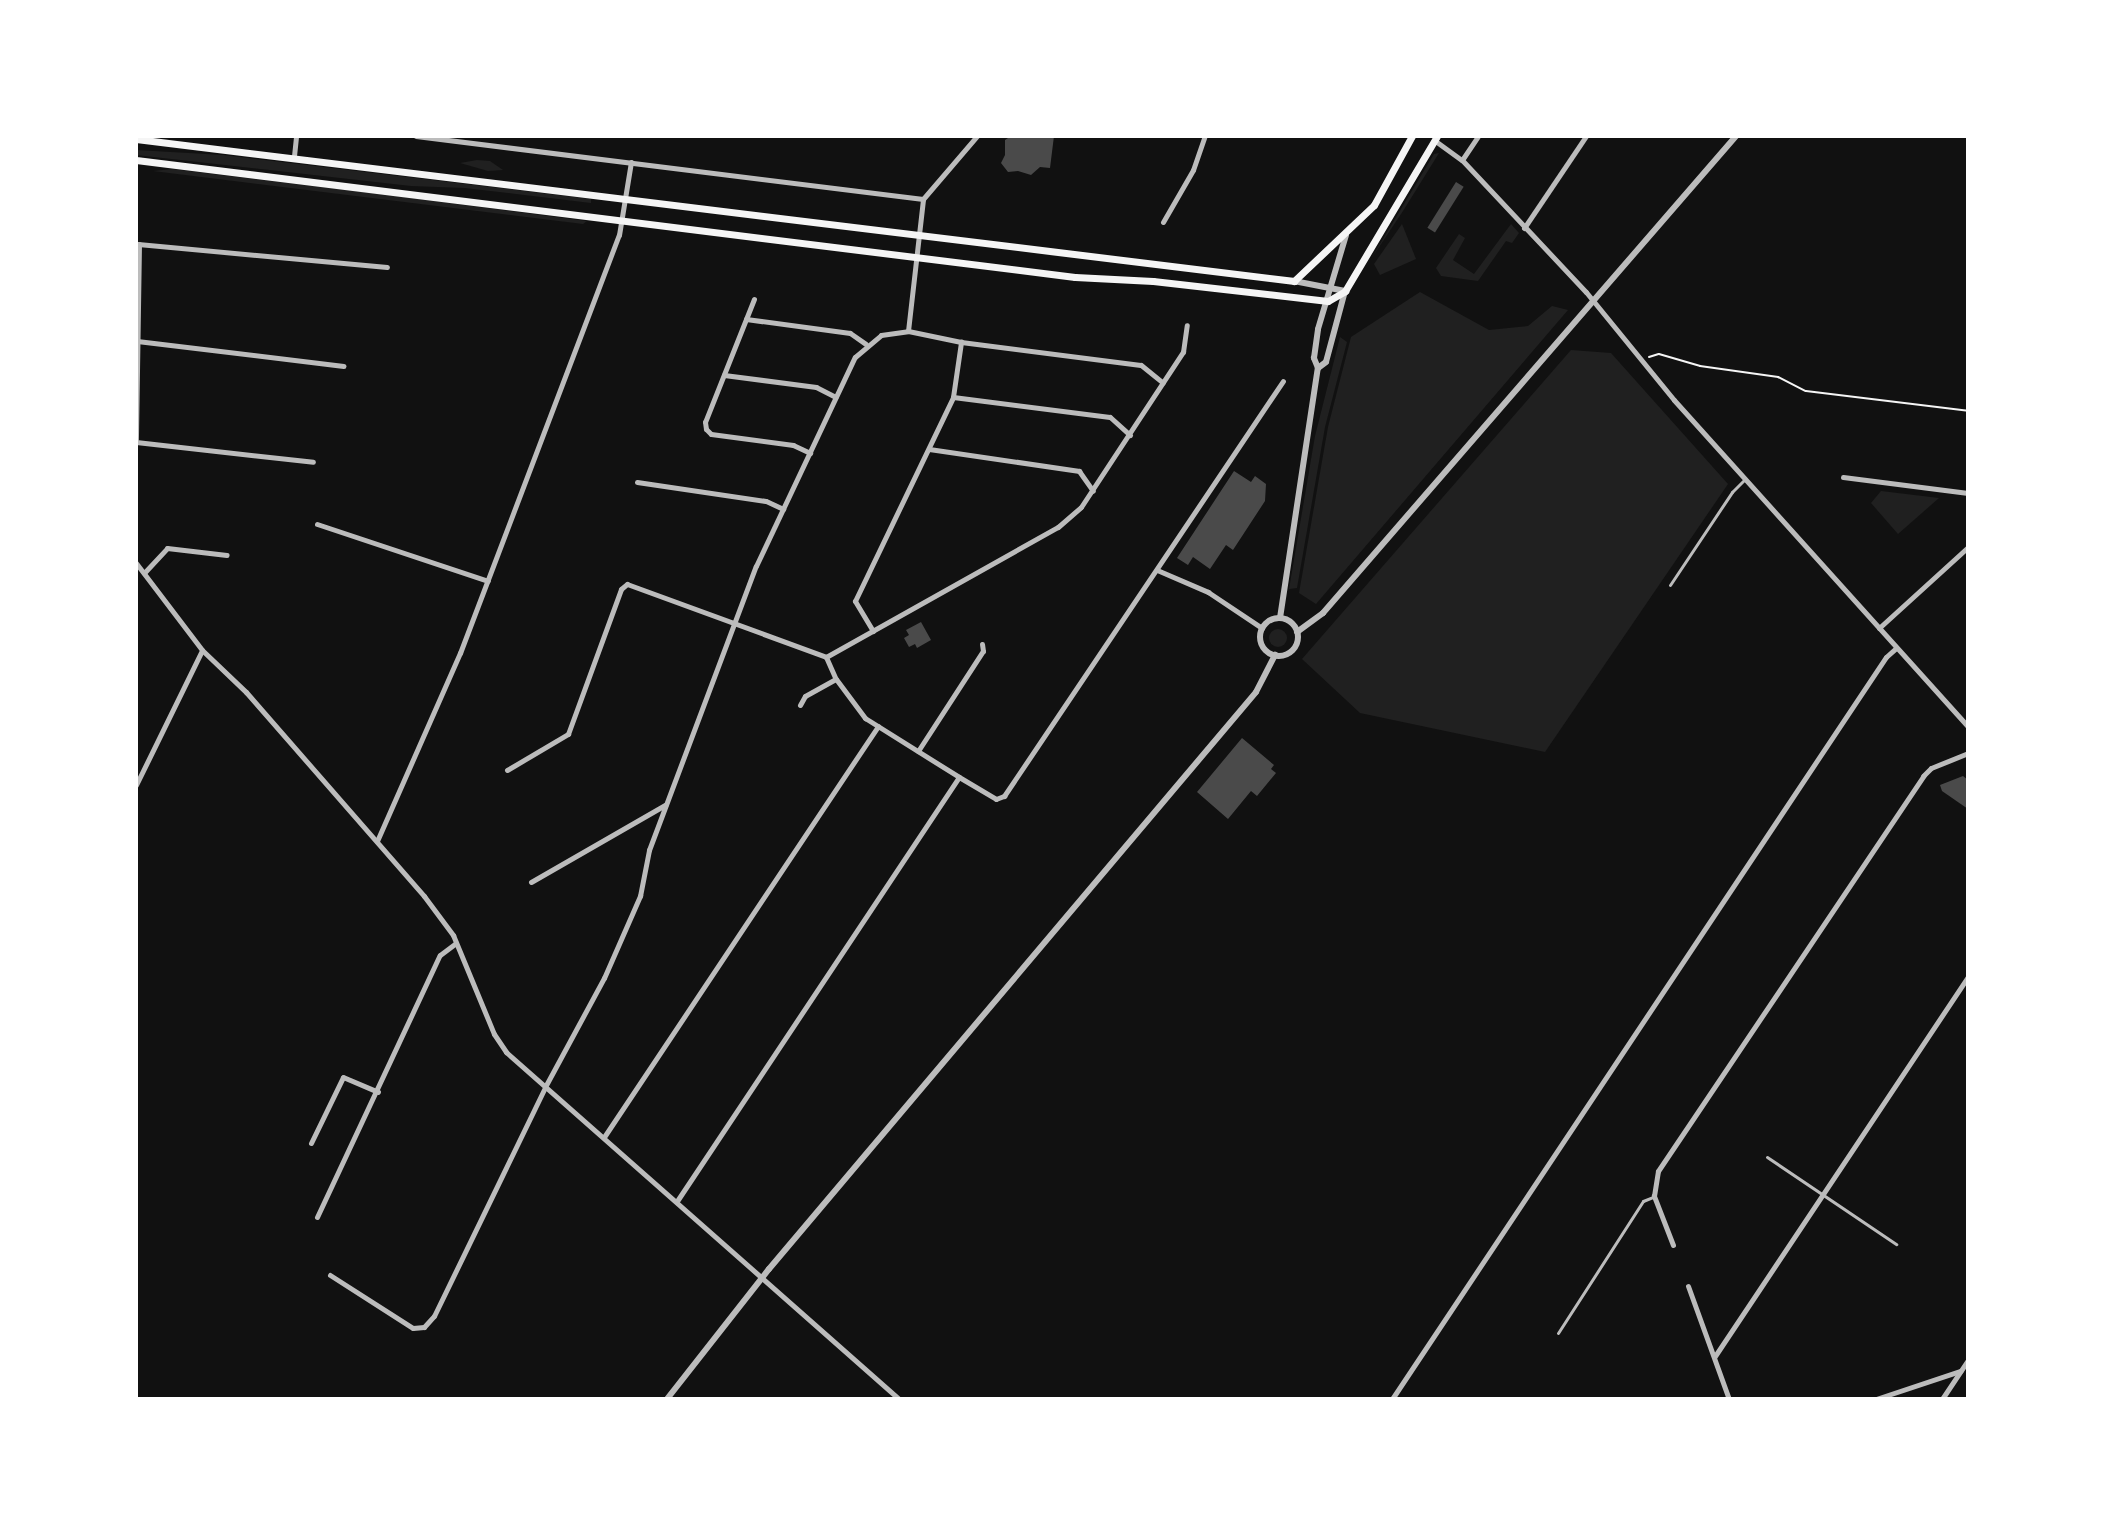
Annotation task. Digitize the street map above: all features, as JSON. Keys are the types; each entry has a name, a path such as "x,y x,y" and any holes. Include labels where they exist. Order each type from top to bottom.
{"main road":[{"path":"136,139 1294,281 1346,235 1374,205 1412,136"},
{"path":"136,160 917,257 1328,301 1345,291 1435,138"}],"street":[{"path":"294,156 296,136"},
{"path":"416,136 923,199"},
{"path":"908,331 923,199 977,136"},
{"path":"1163,222 1193,170 1205,136"},
{"path":"1462,160 1478,136"},
{"path":"1524,228 1586,136"},
{"path":"667,1399 763,1276 1256,692 1275,655 1292,650 1297,632 1323,613 1736,136"},
{"path":"1435,138 1462,160 1593,300 1641,362 1968,727"},
{"path":"377,841 488,581 623,219 631,162"},
{"path":"1280,618 1318,368 1314,358 1318,329 1346,235"},
{"path":"313,462 136,442 137,244 387,267"},
{"path":"1294,281 1345,291 1326,362 1318,368"},
{"path":"754,299 705,422 711,434 793,445 810,453"},
{"path":"746,319 850,333 866,344"},
{"path":"826,657 1058,527 1093,491 1130,435 1183,352 1187,325"},
{"path":"330,1275 413,1328 429,1324 545,1087 604,978 640,896 649,850 735,621 783,509 855,357 866,344 881,335 908,331 961,342 1141,365 1163,383"},
{"path":"137,341 343,366"},
{"path":"873,631 855,601 953,397 961,342"},
{"path":"724,375 816,387 836,397"},
{"path":"507,770 568,734 621,589 627,584 735,621 826,657 836,679 865,718 996,799 1004,796 1283,381"},
{"path":"953,397 1110,417 1130,435"},
{"path":"929,449 1079,471 1093,491"},
{"path":"1843,477 1968,493"},
{"path":"637,482 766,501 783,509"},
{"path":"317,524 488,581"},
{"path":"1879,628 1968,547"},
{"path":"144,573 167,548 227,555"},
{"path":"136,563 202,650 246,692 424,896 456,943 494,1034 513,1060 763,1276 899,1399"},
{"path":"1157,570 1208,592 1262,628"},
{"path":"1275,655 1262,645 1262,628 1267,622 1280,618 1289,621 1297,632"},
{"path":"918,751 983,651 982,644"},
{"path":"1392,1399 1886,657 1896,648"},
{"path":"136,785 202,650"},
{"path":"800,705 805,696 836,679"},
{"path":"604,1137 878,726"},
{"path":"1673,1245 1654,1196 1658,1171 1923,776 1938,765 1968,753"},
{"path":"677,1201 959,777"},
{"path":"531,882 666,804"},
{"path":"317,1217 440,955 456,943"},
{"path":"1715,1356 1968,977"},
{"path":"311,1143 343,1077 378,1092"},
{"path":"1688,1286 1729,1399"},
{"path":"1942,1399 1968,1360"},
{"path":"1876,1399 1960,1371"}],"lane":[{"path":"1670,585 1732,492 1745,479"},
{"path":"1767,1157 1896,1244"},
{"path":"1558,1333 1645,1199 1654,1196"}],"path":[{"path":"1641,362 1659,354 1700,366 1778,377 1806,391 1968,411"}],"shaded area":[{"path":"136,150 223,155 591,199 591,203 136,155"},
{"path":"1439,153 1403,211 1371,259 1434,154"},
{"path":"490,161 503,170 488,171 460,163"},
{"path":"172,169 587,221 583,224 153,171"},
{"path":"1402,224 1416,259 1380,275 1374,264"},
{"path":"1511,224 1519,233 1512,243 1506,241 1478,281 1441,276 1436,268 1459,234 1465,238 1453,260 1474,274"},
{"path":"1420,292 1489,330 1528,326 1552,306 1568,310 1316,604 1299,593 1328,427 1351,337"},
{"path":"1340,337 1347,342 1325,427 1297,588 1289,589 1315,436"},
{"path":"1571,350 1611,353 1728,484 1545,752 1360,713 1302,659"},
{"path":"1881,491 1939,498 1898,534 1871,503"},
{"path":"1278,629 1287,638 1278,647 1269,638"}],"building":[{"path":"1011,136 1054,136 1050,168 1040,167 1031,175 1008,172 1001,163 1005,155 1005,140"},
{"path":"1456,182 1464,187 1435,233 1427,228"},
{"path":"1234,471 1251,482 1255,476 1266,484 1265,501 1233,550 1226,545 1210,569 1193,557 1188,565 1177,558"},
{"path":"921,622 931,640 917,648 915,644 909,647 904,638 909,635 906,630"},
{"path":"1242,738 1274,765 1271,769 1276,773 1257,796 1251,791 1228,819 1197,792"},
{"path":"1963,776 1968,780 1968,809 1942,791 1940,785"}]}
